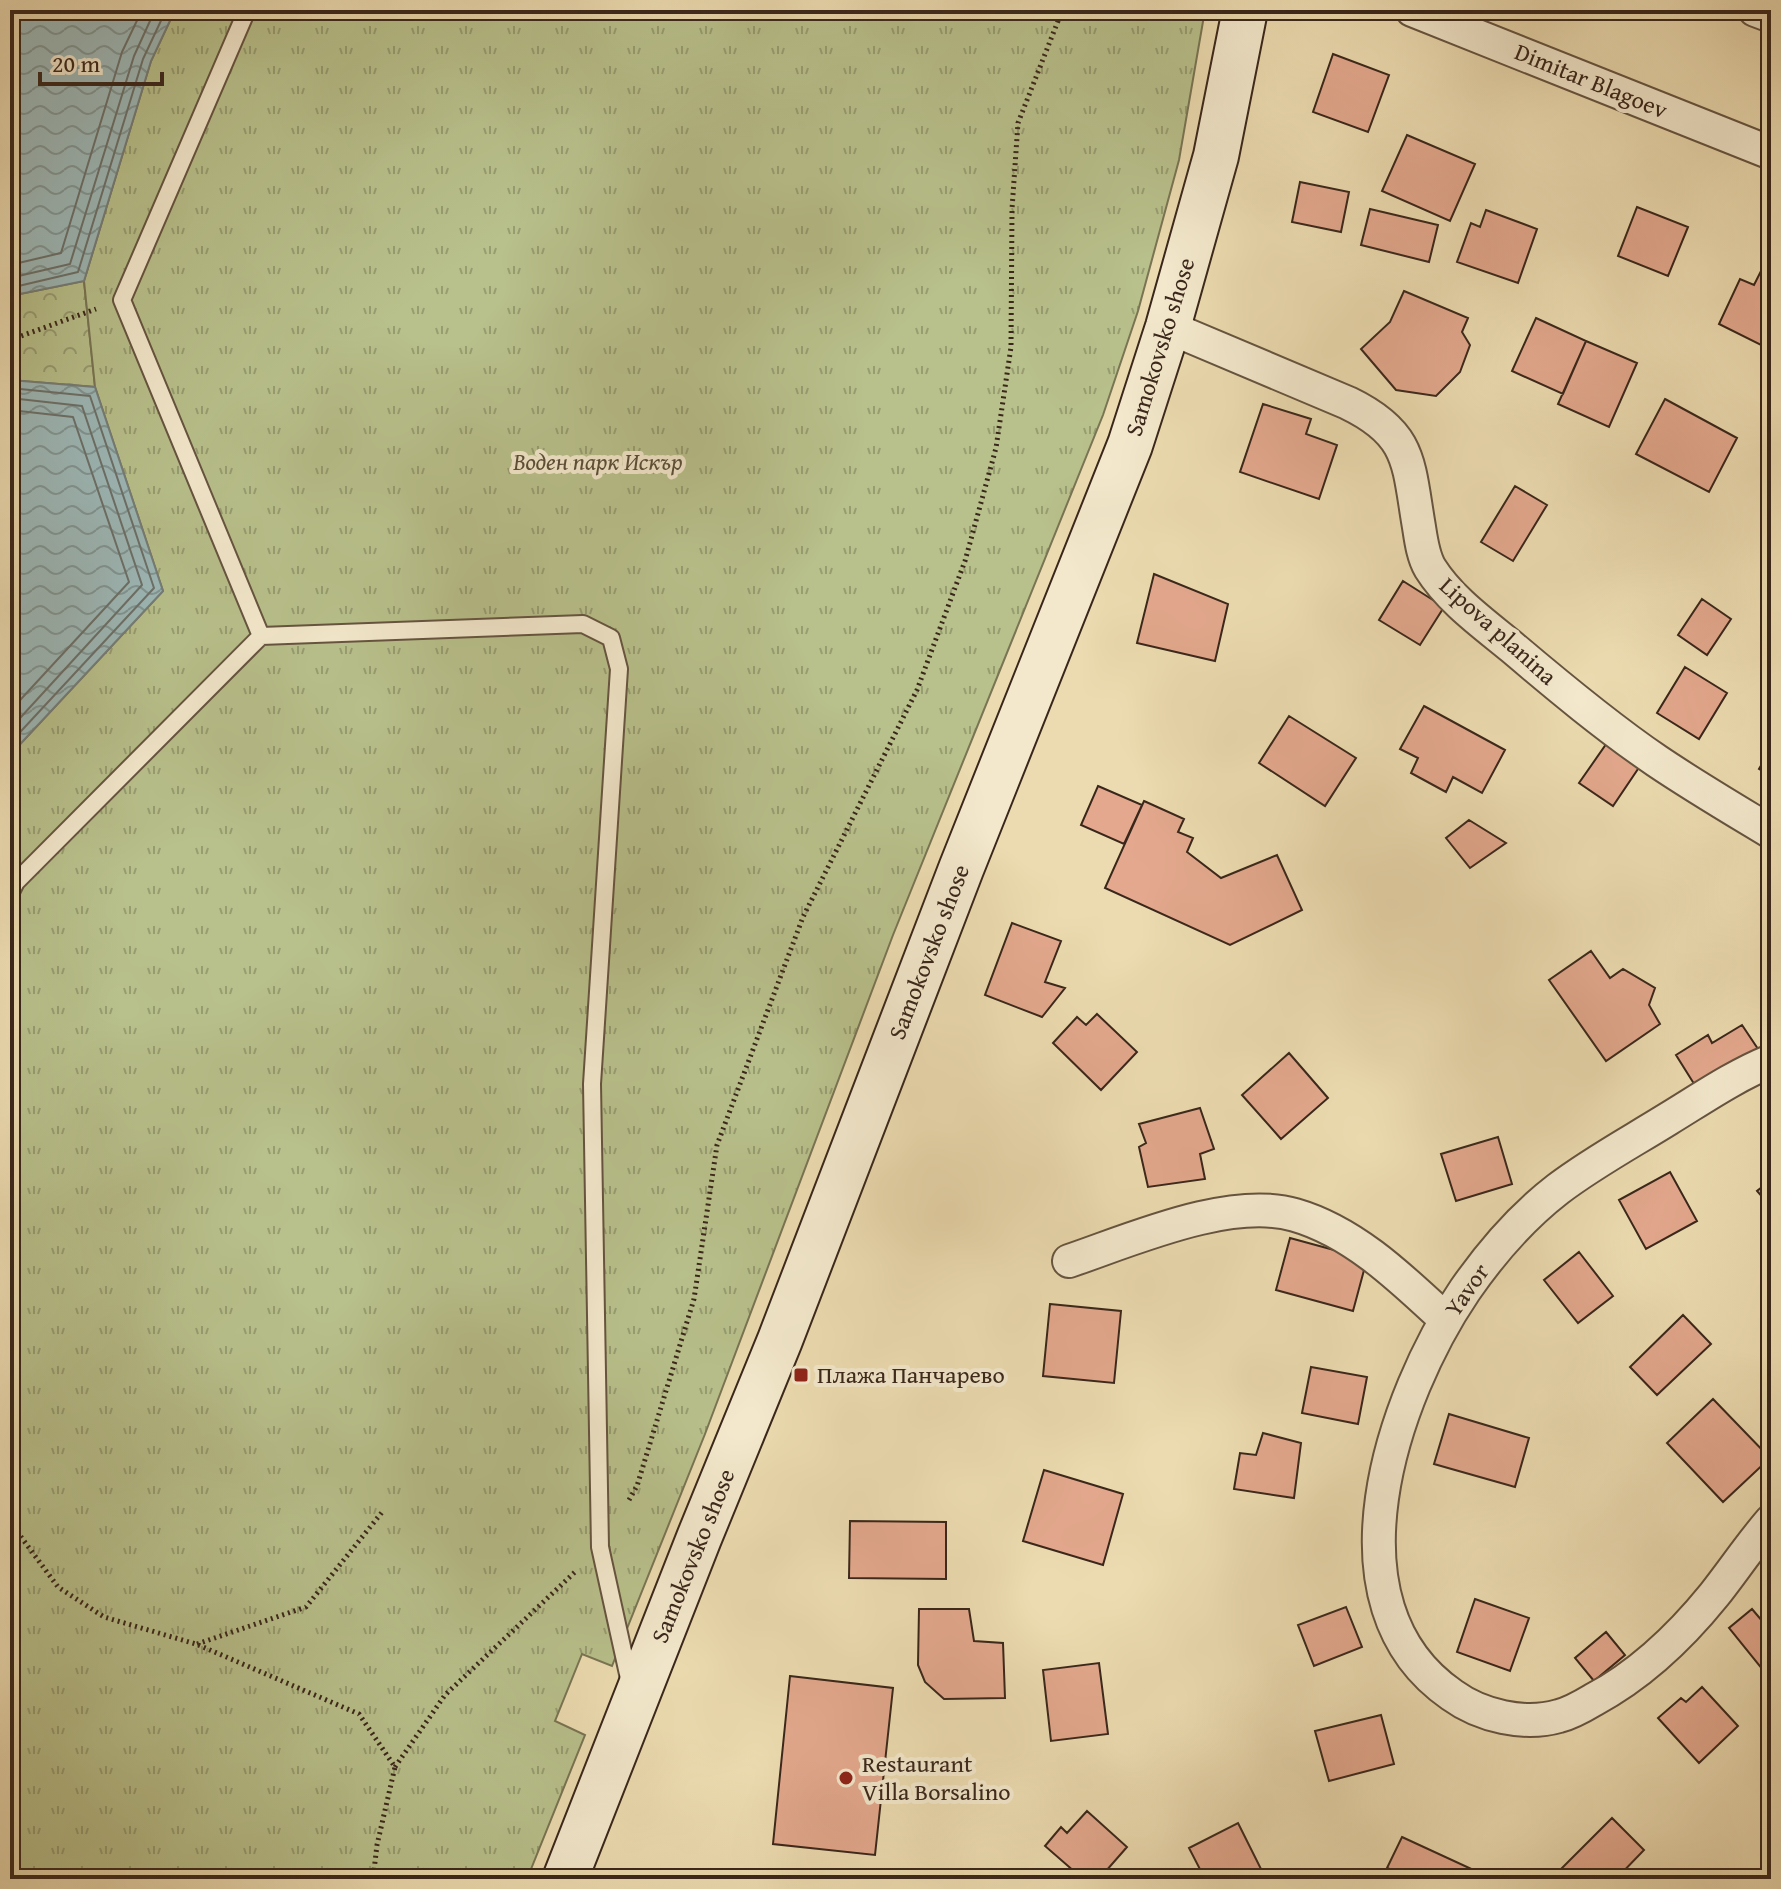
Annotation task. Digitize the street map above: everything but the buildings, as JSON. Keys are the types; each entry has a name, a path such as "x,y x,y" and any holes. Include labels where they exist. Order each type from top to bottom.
{"main road":[{"name":"Samokovsko shose","path":"565,1879 1124,459 1168,327 1216,156 1245,10"}],"street":[{"name":"Dimitar Blagoev","path":"1412,10 1771,153"},
{"path":"1755,10 1771,16"},
{"name":"Lipova planina","path":"1168,327 1348,403 1388,427 1402,445 1422,545 1428,565 1441,583 1473,615 1534,666 1655,760 1771,832"},
{"name":"Yavor","path":"1771,1061 1733,1079 1555,1191 1487,1261 1446,1320 1410,1390 1389,1463 1380,1521 1378,1554 1381,1582 1408,1650 1442,1689 1479,1710 1507,1718 1532,1720 1559,1716 1609,1692 1660,1652 1712,1597 1771,1521"},
{"path":"1069,1261 1211,1217 1240,1212 1292,1214 1338,1233 1404,1280 1446,1320"}],"lane":[{"path":"247,10 122,300 261,636"},
{"path":"10,894 16,882 261,636 583,624 611,638 619,669 592,1084 600,1547 635,1705"}],"path":[{"path":"373,1879 377,1845 395,1767 445,1695 600,1547 637,1486 694,1299 717,1145 803,917 917,690 965,561 996,448 1011,347 1012,209 1018,123 1060,10"},
{"path":"10,340 122,300"},
{"path":"196,1644 306,1607 383,1511"},
{"path":"10,1522 58,1587 104,1617 196,1644 359,1714 395,1767"}],"green space":[{"name":"Воден парк Искър","path":"175,10 1205,10 1179,160 1138,311 1103,415 893,935 705,1434 612,1666 582,1654 555,1721 585,1735 527,1879 10,1879 10,755 163,591 95,387 84,281 151,61"},
{"path":"84,281 95,387 10,380 10,296"}],"water":[{"path":"10,10 175,10 151,61 84,281 10,296"},
{"path":"10,380 95,387 163,591 10,755"}],"place":[{"name":"Плажа Панчарево","path":"801,1375"},
{"name":"Restaurant Villa Borsalino","path":"846,1778"}]}
